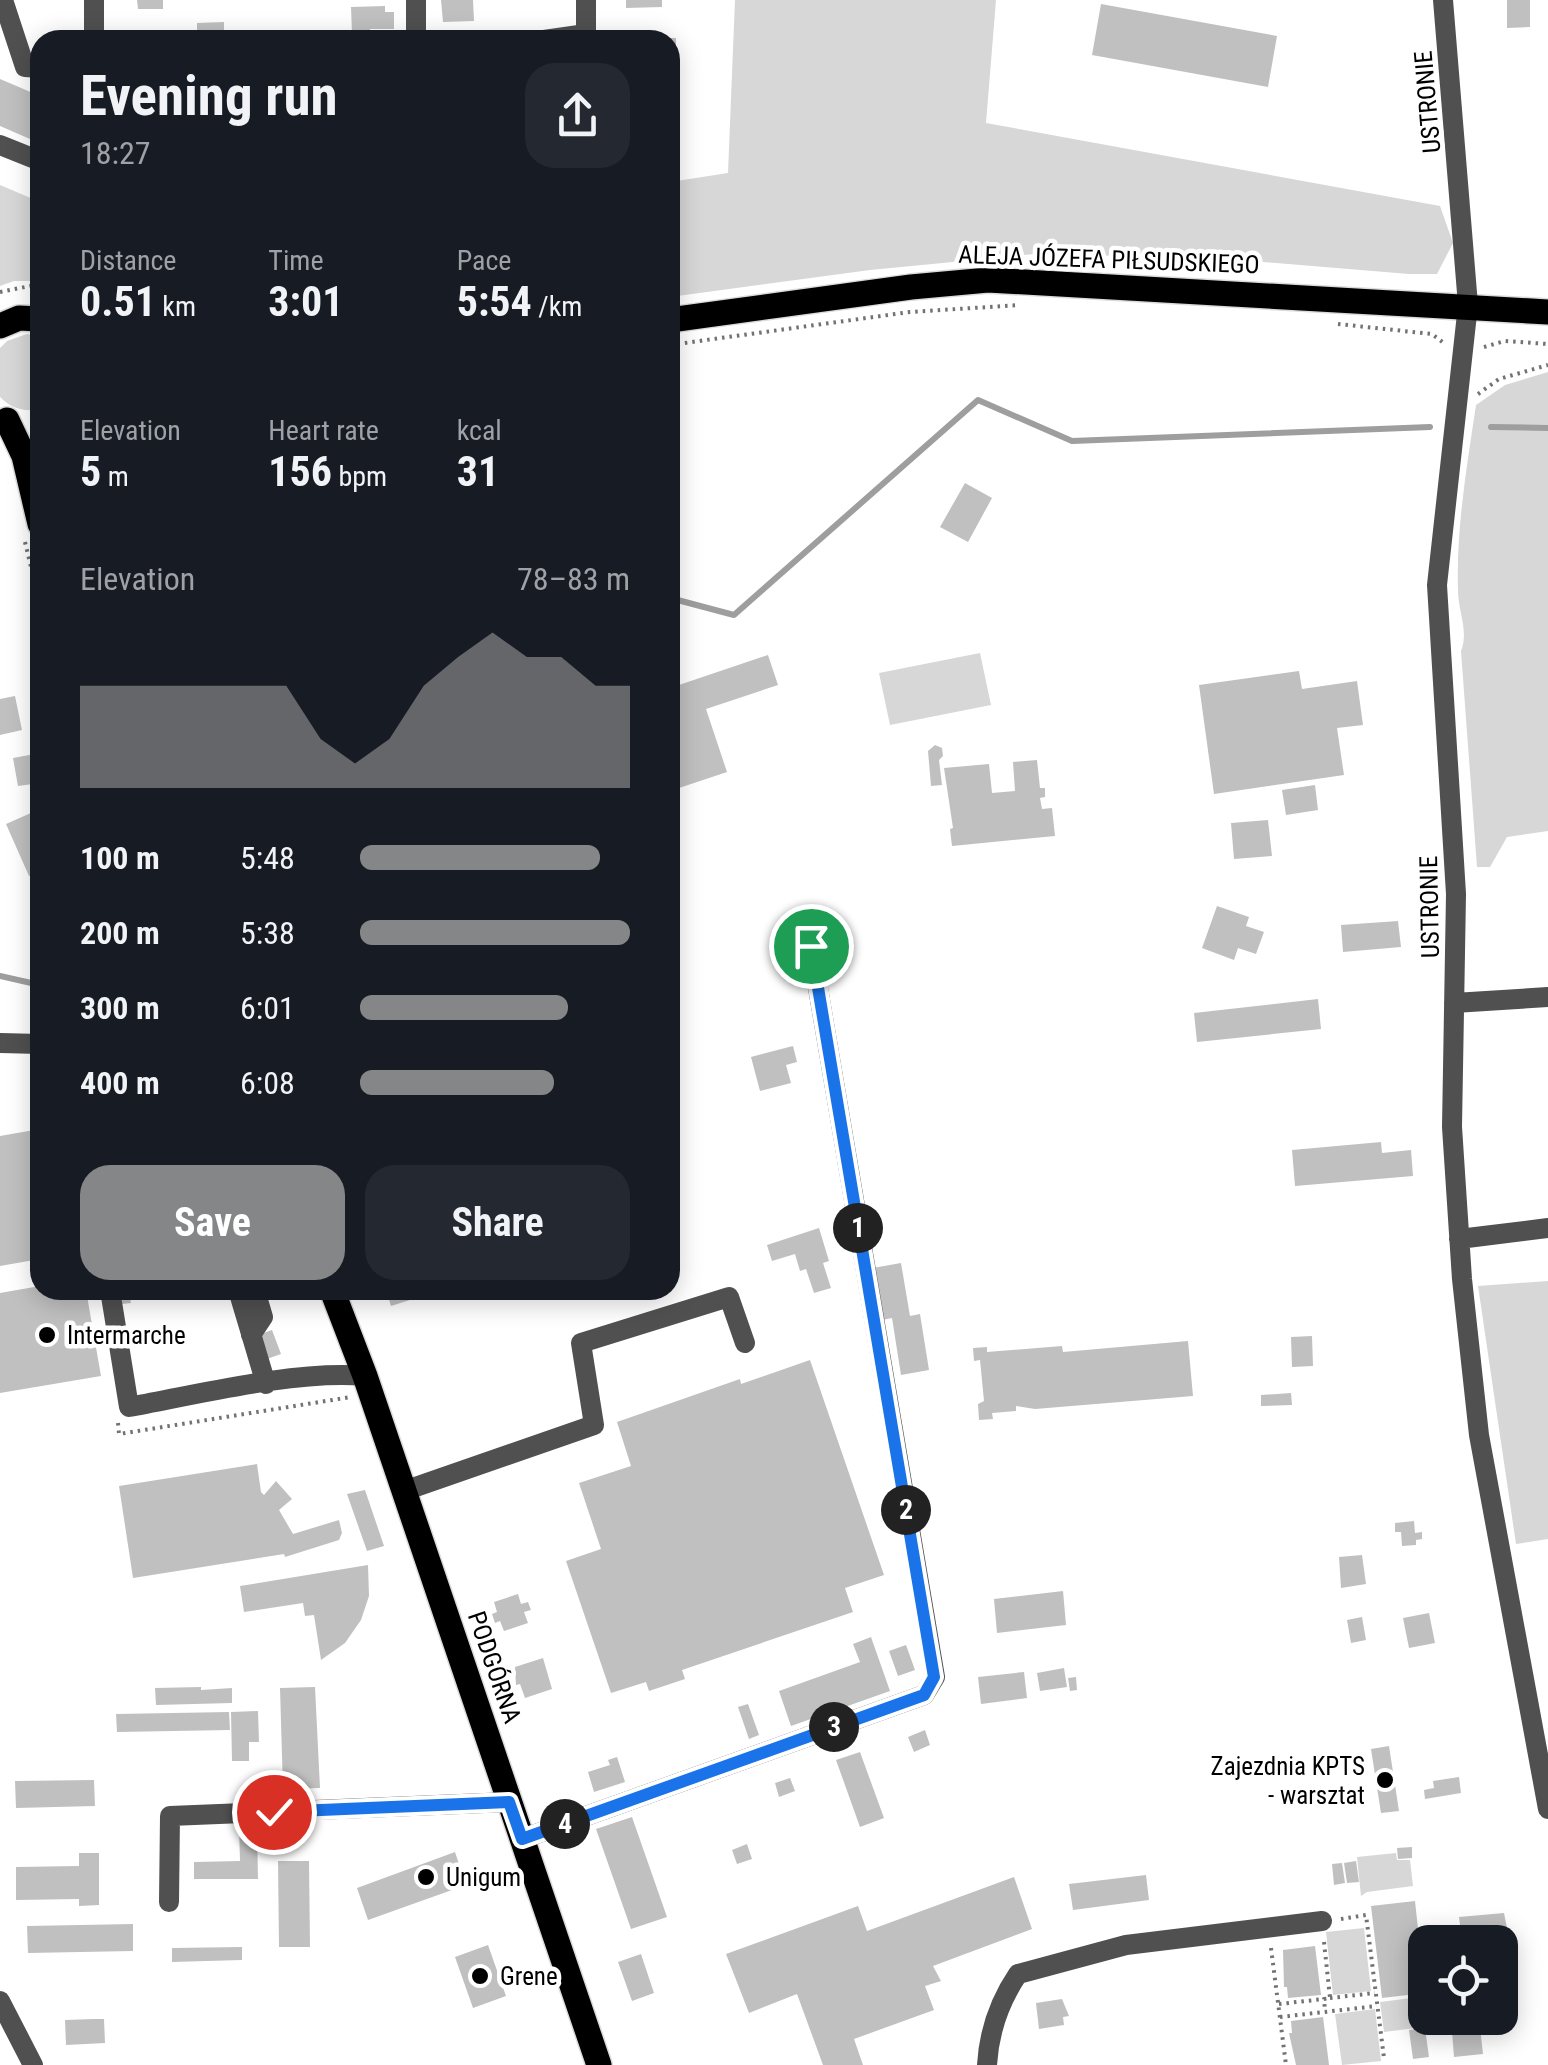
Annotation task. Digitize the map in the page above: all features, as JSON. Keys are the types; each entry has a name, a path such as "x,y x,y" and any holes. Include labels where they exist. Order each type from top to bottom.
{"main road":[{"name":"ALEJA JÓZEFA PIŁSUDSKIEGO","path":"680,319 988,280 1548,312"},
{"path":"0,326 30,318"},
{"path":"4,418 30,423"},
{"path":"4,418 24,456 30,479"},
{"name":"PODGÓRNA","path":"336,1300 599,2065"}],"street":[{"path":"2,0 6,26 25,67 30,67"},
{"path":"94,0 94,30"},
{"path":"416,0 416,30"},
{"path":"586,0 586,30"},
{"name":"USTRONIE","path":"1443,0 1468,305 1437,586 1456,894 1452,1127 1479,1436 1548,1809"},
{"path":"0,145 30,157"},
{"path":"522,1839 924,1695 934,1677 811,946"},
{"path":"1454,1004 1548,997"},
{"path":"0,1043 30,1044"},
{"path":"1459,1239 1548,1228"},
{"path":"404,1491 594,1426 581,1343 730,1297 745,1344"},
{"path":"112,1300 128,1407 233,1388 342,1374 365,1376"},
{"path":"241,1300 266,1384"},
{"path":"251,1335 263,1317 258,1300"},
{"path":"169,1902 170,1816 509,1802"},
{"path":"988,2065 1000,2001 1018,1974 1126,1946 1322,1922"},
{"path":"0,2001 33,2065"}],"path":[{"path":"0,292 30,286"},
{"path":"680,344 910,312 1021,306"},
{"path":"1325,322 1432,334 1448,346 1475,349 1504,341 1548,344"},
{"path":"1475,396 1499,379 1548,365"},
{"path":"1325,2012 1322,1922 1366,1915 1384,2058"},
{"path":"1269,1929 1286,2065"},
{"path":"1278,2004 1375,1993"},
{"path":"1280,2017 1377,2006"}],"shaded area":[{"path":"735,0 996,0 986,123 1440,206 1453,243 1437,274 1214,258 1035,254 870,270 680,296 680,180 728,173"},
{"path":"0,185 30,198 30,281 0,286"},
{"path":"30,334 30,410 14,407 0,397 0,348 7,341"},
{"path":"1548,372 1548,831 1507,837 1490,867 1477,867 1461,651 1464,628 1458,590 1460,520 1469,451 1476,405 1505,385"},
{"path":"980,653 991,705 890,725 879,673"},
{"path":"1548,1281 1548,1539 1516,1544 1478,1286"},
{"path":"1396,1853 1397,1860 1410,1860 1413,1886 1361,1896 1357,1857"},
{"path":"1364,1928 1371,1991 1333,1995 1326,1932"},
{"path":"1408,1998 1408,2029 1384,2032 1380,2002"},
{"path":"1375,2009 1381,2061 1342,2065 1335,2014"}],"building":[{"path":"137,0 163,0 163,9 138,9"},
{"path":"441,0 473,0 474,21 443,22"},
{"path":"626,0 662,0 662,7 626,8"},
{"path":"1507,0 1530,0 1530,27 1507,28"},
{"path":"1101,4 1277,36 1268,87 1092,55"},
{"path":"385,6 385,12 394,12 394,29 352,30 351,7"},
{"path":"224,22 224,30 197,30 197,23"},
{"path":"0,79 30,92 30,139 0,126"},
{"path":"965,483 992,498 968,542 940,527"},
{"path":"768,655 778,685 706,709 727,772 680,788 680,685"},
{"path":"1299,671 1302,689 1357,681 1363,725 1337,728 1344,775 1214,794 1199,685"},
{"path":"15,696 22,730 0,735 0,699"},
{"path":"935,745 942,748 942,785 931,786 928,751"},
{"path":"30,755 30,784 18,786 13,758"},
{"path":"1037,760 1040,788 1045,788 1045,797 1040,798 1042,809 1052,808 1055,836 952,846 944,768 989,764 992,793 1015,791 1013,762"},
{"path":"1315,785 1318,810 1286,815 1282,790"},
{"path":"30,813 30,876 29,876 6,824"},
{"path":"1268,820 1272,856 1234,859 1231,823"},
{"path":"1217,906 1249,917 1246,926 1264,932 1256,954 1238,948 1234,960 1202,948"},
{"path":"1398,921 1401,947 1343,952 1341,925"},
{"path":"1318,999 1321,1029 1197,1042 1194,1013"},
{"path":"793,1046 797,1062 786,1065 791,1083 760,1091 751,1057"},
{"path":"30,1131 30,1261 0,1266 0,1136"},
{"path":"1381,1142 1382,1153 1411,1150 1413,1176 1295,1186 1292,1150"},
{"path":"819,1228 829,1261 823,1263 831,1288 814,1293 806,1269 800,1271 795,1254 772,1261 767,1245"},
{"path":"901,1263 910,1316 920,1314 929,1370 901,1375 892,1318 882,1320 873,1268"},
{"name":"Intermarche","path":"30,1288 30,1300 88,1300 101,1376 0,1393 0,1293"},
{"path":"272,1330 281,1354 264,1360 255,1336"},
{"path":"1312,1336 1313,1366 1292,1367 1291,1337"},
{"path":"1188,1341 1193,1396 1035,1409 1016,1406 1016,1411 992,1413 993,1419 979,1420 978,1404 984,1401 980,1360 974,1361 973,1348 987,1347 987,1352 1062,1346 1063,1352"},
{"path":"810,1360 884,1575 845,1588 853,1612 682,1670 685,1679 649,1691 646,1682 611,1693 566,1561 601,1549 579,1483 631,1466 617,1422 740,1379 741,1384"},
{"path":"1291,1393 1292,1405 1261,1406 1261,1395"},
{"path":"257,1464 264,1495 276,1481 292,1499 279,1510 293,1534 339,1520 339,1540 285,1557 284,1554 133,1578 119,1486"},
{"path":"365,1490 384,1546 367,1551 347,1494"},
{"path":"1414,1521 1415,1533 1422,1532 1422,1539 1416,1540 1416,1545 1402,1546 1401,1532 1395,1532 1395,1523"},
{"path":"1362,1555 1366,1584 1341,1588 1339,1557"},
{"path":"368,1565 369,1596 361,1620 345,1643 321,1660 314,1615 305,1616 303,1603 244,1612 240,1586"},
{"path":"1063,1591 1066,1625 997,1633 994,1599"},
{"path":"518,1594 521,1604 528,1602 531,1610 524,1612 528,1623 504,1631 500,1621 495,1623 494,1602"},
{"path":"1429,1613 1435,1643 1409,1648 1403,1618"},
{"path":"1362,1617 1366,1640 1351,1643 1347,1620"},
{"path":"871,1637 890,1691 791,1726 779,1691 860,1662 853,1644"},
{"path":"906,1645 915,1670 898,1676 889,1651"},
{"path":"543,1658 552,1689 525,1698 520,1684 516,1685 515,1667"},
{"path":"1064,1668 1067,1687 1040,1691 1037,1673"},
{"path":"1024,1672 1027,1698 981,1704 978,1677"},
{"path":"1076,1677 1077,1690 1070,1691 1068,1678"},
{"path":"315,1687 320,1788 283,1789 280,1688"},
{"path":"155,1688 232,1688 232,1703 156,1705"},
{"path":"748,1704 759,1735 749,1739 738,1707"},
{"path":"258,1711 259,1742 249,1742 249,1761 232,1761 231,1712"},
{"path":"229,1712 230,1730 117,1732 116,1714"},
{"path":"925,1730 930,1745 914,1752 908,1737"},
{"name":"Zajezdnia KPTS - warsztat","path":"1389,1746 1399,1811 1381,1813 1371,1749"},
{"path":"860,1752 884,1818 860,1827 836,1760"},
{"path":"617,1757 625,1782 594,1792 588,1772 610,1765 608,1760"},
{"path":"1459,1777 1461,1793 1425,1799 1424,1790 1434,1788 1433,1781"},
{"path":"790,1778 795,1791 779,1797 775,1783"},
{"path":"94,1780 95,1806 16,1808 15,1781"},
{"path":"632,1817 667,1917 631,1929 596,1829"},
{"path":"239,1828 257,1828 258,1879 194,1879 194,1862 240,1861"},
{"path":"747,1844 752,1859 737,1864 732,1850"},
{"path":"1412,1847 1412,1858 1398,1859 1397,1848"},
{"path":"455,1852 466,1885 368,1920 357,1888"},
{"path":"79,1853 99,1853 99,1905 79,1906 79,1899 16,1900 16,1867 79,1866"},
{"path":"278,1861 309,1861 310,1947 279,1947"},
{"path":"1356,1861 1359,1882 1347,1883 1344,1863"},
{"path":"1342,1863 1345,1883 1334,1885 1332,1864"},
{"path":"1146,1875 1149,1900 1073,1910 1069,1884"},
{"path":"1014,1877 1032,1929 933,1966 941,1981 925,1986 934,2010 854,2039 863,2065 823,2065 797,1994 749,2013 726,1954 858,1906 867,1931"},
{"path":"1415,1901 1418,1925 1408,1925 1408,1995 1382,1998 1371,1906"},
{"path":"1504,1913 1506,1925 1460,1925 1459,1917"},
{"path":"133,1924 133,1951 28,1953 27,1926"},
{"name":"Grene","path":"488,1945 506,1996 473,2008 455,1957"},
{"path":"1315,1946 1321,1995 1288,1998 1283,1950"},
{"path":"242,1947 242,1960 172,1962 172,1948"},
{"path":"641,1954 654,1993 632,2001 618,1962"},
{"path":"1062,1999 1069,2016 1063,2017 1064,2025 1039,2029 1036,2003"},
{"path":"1323,2017 1329,2065 1296,2065 1289,2033 1291,2021"},
{"path":"104,2019 105,2043 66,2045 65,2020"},
{"path":"1410,2035 1426,2035 1429,2057 1413,2059"},
{"path":"1452,2035 1481,2035 1483,2054 1454,2057"}],"waterway":[{"path":"680,601 734,615 978,400 1072,441 1430,427"},
{"path":"1491,427 1548,428"},
{"path":"0,976 30,983"}],"place":[{"name":"Intermarche","path":"47,1335"},
{"name":"Zajezdnia KPTS - warsztat","path":"1385,1780"},
{"name":"Unigum","path":"426,1877"},
{"name":"Grene","path":"480,1976"}],"route":[{"path":"274,1812 509,1802 522,1839 924,1695 934,1677 811,946"}]}
